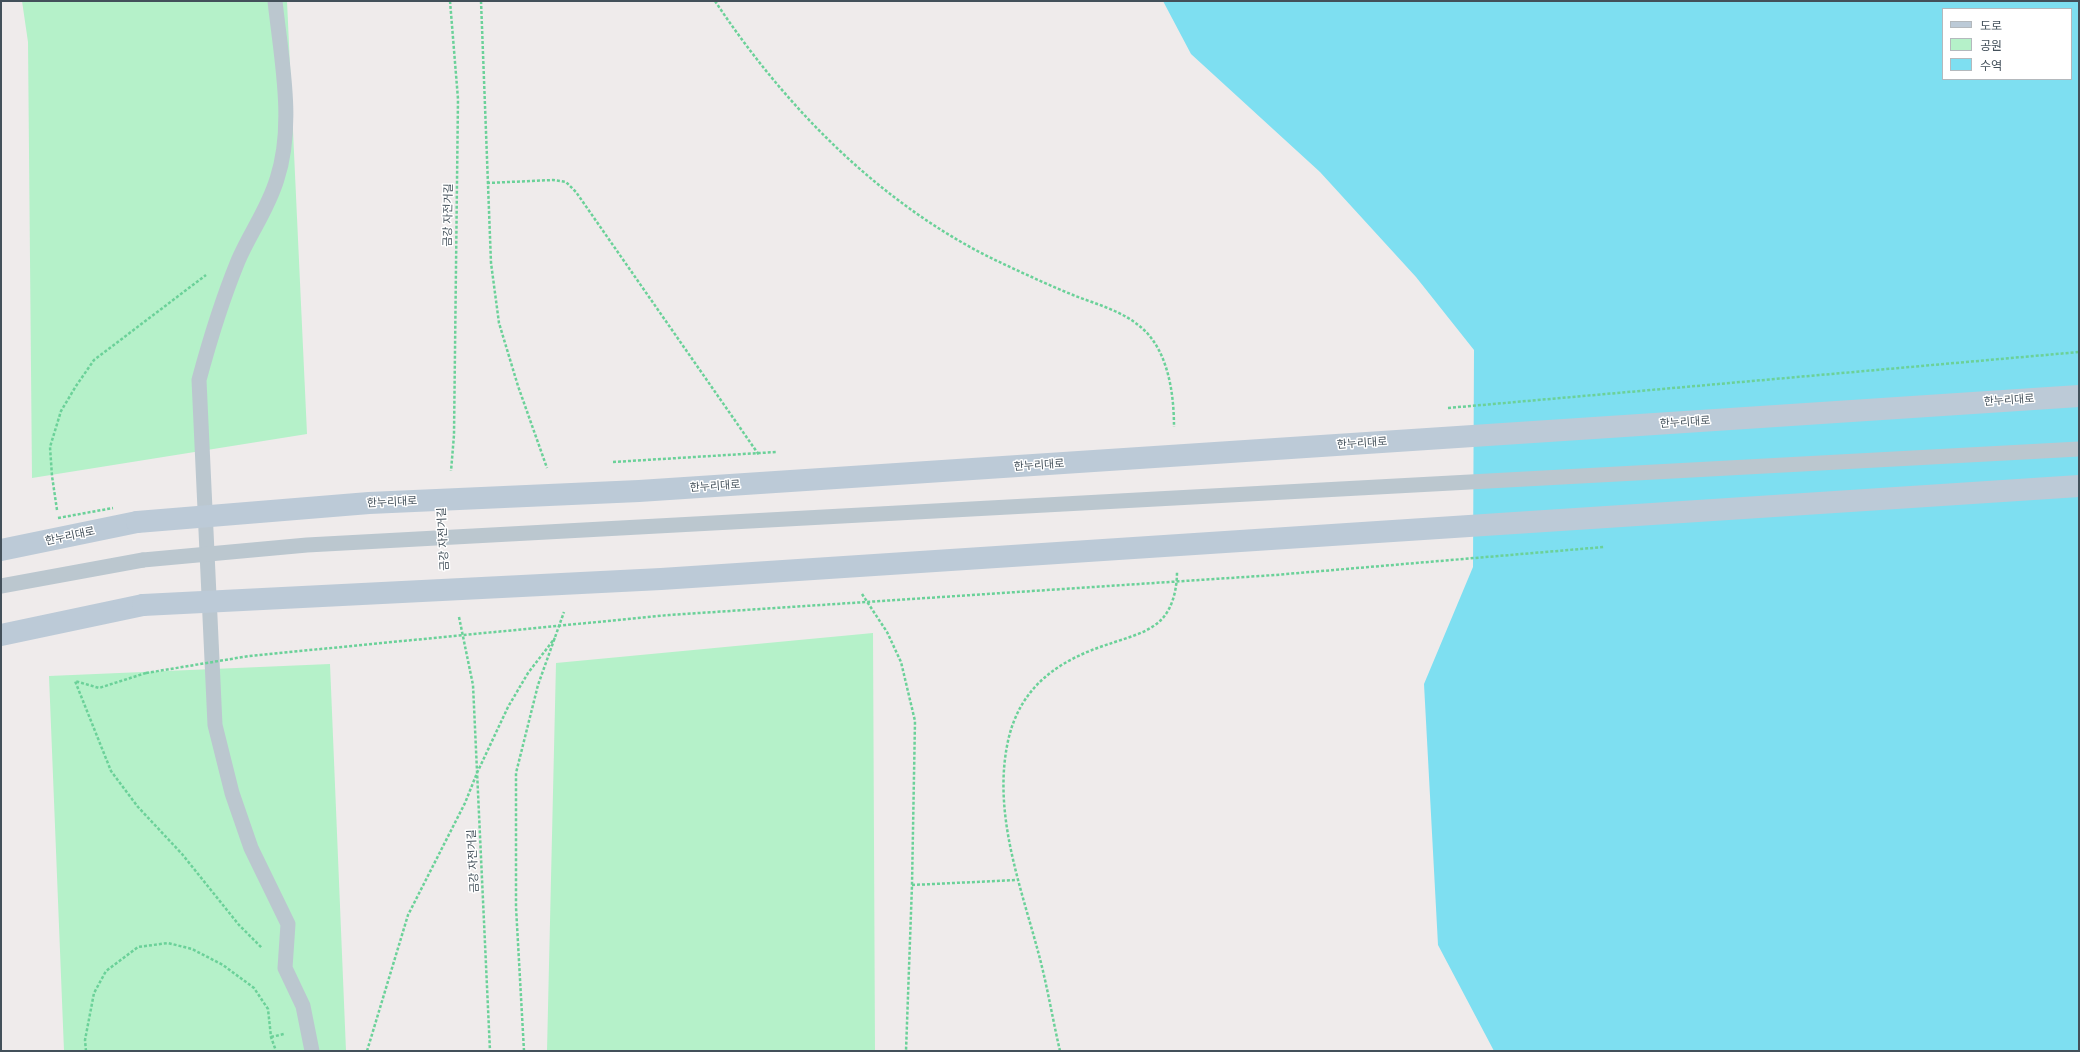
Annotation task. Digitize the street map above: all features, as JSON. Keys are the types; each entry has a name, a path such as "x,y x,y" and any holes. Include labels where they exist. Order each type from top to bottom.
{"street":[{"name":"한누리대로","path":"1,550 137,522 369,503 639,491 2079,396"},
{"path":"1,635 143,605 661,579 2079,486"}],"lane":[{"path":"275,1 284,87 285,138 278,179 265,211 238,260 214,325 200,380 215,725 232,793 251,848 288,924 285,968 303,1006 312,1051"},
{"path":"1,586 143,560 307,545 2079,449"}],"path":[{"name":"금강 자전거길","path":"450,1 458,99 454,435 451,474"},
{"path":"58,518 52,476 50,447 61,411 76,386 94,360 207,274"},
{"path":"285,968 239,925 182,854 138,807 111,772 76,681 99,688 146,673 249,656 669,615 1275,575 1609,547"},
{"name":"금강 자전거길","path":"459,614 472,684 490,1051"},
{"path":"367,1051 408,915 465,803 477,773 508,708 528,672 558,634"},
{"path":"912,885 1018,880"},
{"path":"86,1051 85,1040 94,993 106,971 138,947 168,943 192,949 223,965 254,988 268,1009 271,1036 276,1051"}],"green space":[{"path":"22,1 287,1 307,434 32,478 28,42"},
{"path":"873,633 875,1051 547,1051 556,663"},
{"path":"330,664 346,1051 64,1051 49,676"}],"water":[{"path":"1163,1 2079,1 2079,1051 1494,1051 1438,945 1424,684 1473,567 1474,350 1416,277 1320,172 1191,54"}]}
